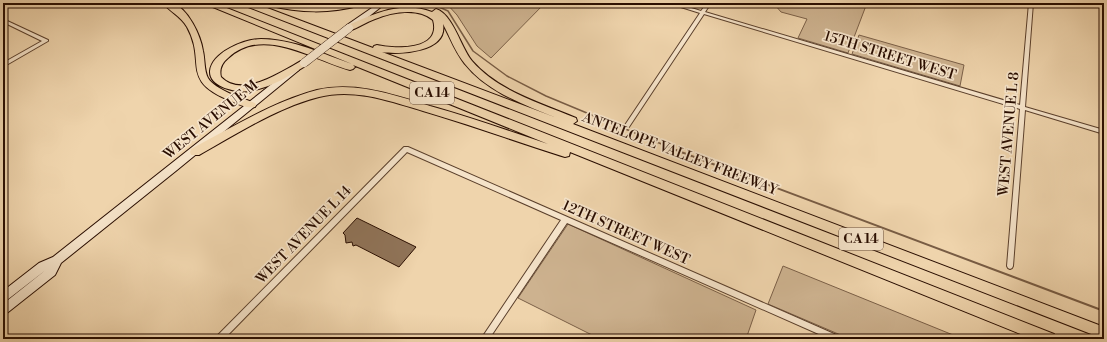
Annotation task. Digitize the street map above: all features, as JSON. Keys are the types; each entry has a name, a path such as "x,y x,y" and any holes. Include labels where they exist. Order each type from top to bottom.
{"highway":[{"path":"167,3 186,19 196,35 201,74 206,82 215,89 251,106"},
{"name":"CA 14","path":"207,3 1049,339"},
{"name":"ANTELOPE VALLEY FREEWAY","path":"246,3 1104,333"},
{"path":"270,3 290,8 321,10 359,3"},
{"path":"413,3 435,11 442,16 446,21 461,53 469,64 490,81 505,90 600,134 618,146"},
{"path":"270,13 381,49 392,51 412,50 423,46 435,37 439,28 437,20 429,13 408,9 380,13 349,28"},
{"path":"304,63 270,82 245,88 234,88 223,84 218,80 214,71 219,61 233,50 248,44 261,42 276,43 456,102"},
{"path":"195,152 263,114 294,100 319,93 356,91 381,95 446,114 658,183"}],"main road":[{"name":"WEST AVENUE M","path":"3,297 43,266 57,260 195,152 304,63 382,3"},
{"name":"WEST AVENUE M","path":"3,310 51,272 57,260"}],"street":[{"name":"15TH STREET WEST","path":"670,3 1104,132"},
{"path":"627,126 709,3"},
{"name":"WEST AVENUE L 8","path":"1010,266 1024,108 1031,3"},
{"path":"3,20 46,41 3,65"},
{"name":"12TH STREET WEST","path":"406,149 838,339"},
{"name":"WEST AVENUE L 14","path":"219,339 406,149"},
{"path":"485,339 565,220"}],"shaded area":[{"path":"446,3 545,3 491,58 477,46 457,15"},
{"path":"767,3 867,3 848,53 798,38 807,19 781,12 775,5"},
{"path":"859,35 964,65 960,86 852,54"},
{"path":"568,224 756,310 746,339 600,339 518,298"},
{"path":"783,266 963,339 850,339 768,304"}],"building":[{"path":"357,218 416,247 399,267 356,245 353,246 352,242 346,243 345,235 343,233"}],"waterway":[{"path":"317,3 327,3"},
{"path":"430,3 448,11 473,51 507,76 546,96 676,150"},
{"path":"673,149 1104,311"}]}
